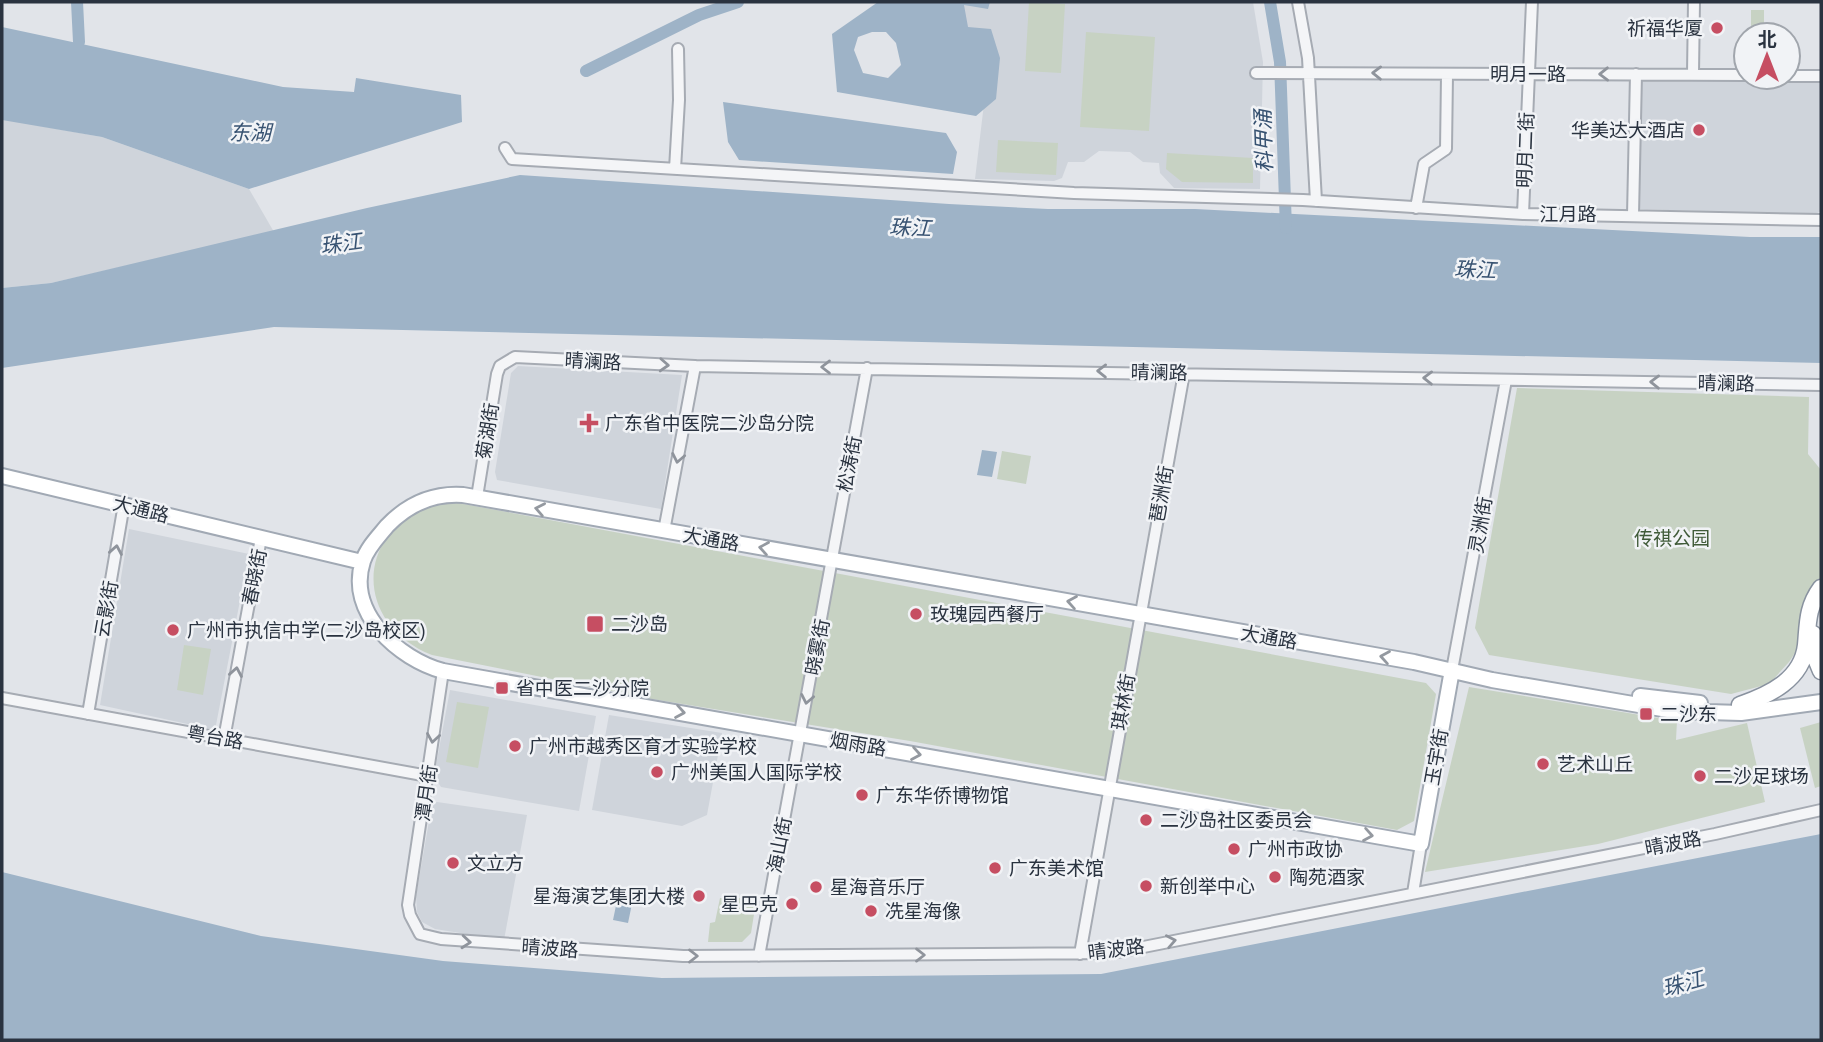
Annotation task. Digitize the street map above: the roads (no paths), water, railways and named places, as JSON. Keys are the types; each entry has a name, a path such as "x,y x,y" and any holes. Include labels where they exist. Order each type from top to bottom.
{"highway":[{"path":"1821,588 1810,607 1809,637 1821,671"},
{"path":"1740,705 1764,697 1794,675 1803,659 1821,598"}],"main road":[{"name":"大通路","path":"2,476 362,566 379,535 410,506 439,495 477,497 1674,711 1741,713 1821,702"},
{"name":"大通路","path":"2,485 123,508"},
{"name":"烟雨路","path":"362,566 366,604 380,632 407,656 443,671 1421,844"},
{"name":"大通路","path":"1452,670 1472,668 1679,702 1740,705 1821,694"},
{"name":"玉宇街","path":"1421,844 1452,670"}],"street":[{"path":"1298,2 1309,72 1316,201"},
{"name":"明月二街","path":"1523,214 1532,2"},
{"path":"1693,74 1694,2"},
{"path":"675,169 679,100 678,49"},
{"name":"明月一路","path":"1256,73 1732,75"},
{"path":"1633,215 1636,74"},
{"path":"1416,208 1424,164 1446,149 1447,75"},
{"path":"1802,76 1821,76"},
{"name":"江月路","path":"505,148 512,159 1001,190 1260,198 1523,214 1821,220"},
{"name":"晴澜路","path":"500,366 516,357 695,366 1821,384"},
{"name":"菊湖街","path":"477,497 500,366"},
{"path":"664,531 695,366"},
{"name":"松涛街","path":"832,559 867,368"},
{"name":"琶洲街","path":"1139,615 1184,373"},
{"name":"灵洲街","path":"1452,670 1506,380"},
{"name":"云影街","path":"88,714 123,508"},
{"name":"春晓街","path":"224,739 260,542"},
{"name":"晓雾街","path":"801,733 832,559"},
{"name":"琪林街","path":"1080,954 1139,615"},
{"name":"潭月街","path":"410,915 408,905 443,671"},
{"name":"粤台路","path":"2,698 428,776"},
{"name":"海山街","path":"759,956 801,733"},
{"name":"晴波路","path":"410,915 421,934 441,939 585,951 759,956 1113,953 1703,837 1821,810"},
{"path":"1413,893 1421,844"}],"water":[{"path":"878,2 990,2 988,9 964,5 968,27 991,29 1000,58 996,99 976,116 837,92 832,34","holes":["872,32 886,32 896,43 901,65 888,78 863,73 854,50 858,37"]},
{"name":"东湖","path":"2,27 283,87 354,92 356,78 461,95 462,122 249,189 102,137 2,120"},
{"path":"723,102 946,133 957,152 953,174 739,160 728,142"},
{"name":"珠江","path":"520,175 1048,209 1195,209 1750,237 1821,237 1821,363 274,327 2,368 2,288 51,283 367,208"},
{"path":"982,450 997,452 992,477 977,475"},
{"name":"珠江","path":"1821,834 1821,1040 2,1040 2,872 261,936 443,961 662,978 1101,974"},
{"path":"618,896 633,899 628,923 613,920"}],"waterway":[{"path":"77,2 79,42"},
{"path":"586,71 699,15 738,2"},
{"name":"科甲涌","path":"1270,2 1280,62 1286,228"}],"place":[{"name":"祈福华厦","path":"1717,28"},
{"name":"华美达大酒店","path":"1699,130"},
{"name":"广东省中医院二沙岛分院","path":"589,423"},
{"name":"玫瑰园西餐厅","path":"916,614"},
{"name":"二沙岛","path":"595,624"},
{"name":"广州市执信中学(二沙岛校区)","path":"173,630"},
{"name":"省中医二沙分院","path":"502,688"},
{"name":"二沙东","path":"1646,714"},
{"name":"广州市越秀区育才实验学校","path":"515,746"},
{"name":"艺术山丘","path":"1543,764"},
{"name":"广州美国人国际学校","path":"657,772"},
{"name":"二沙足球场","path":"1700,776"},
{"name":"广东华侨博物馆","path":"862,795"},
{"name":"二沙岛社区委员会","path":"1146,820"},
{"name":"广州市政协","path":"1234,849"},
{"name":"文立方","path":"453,863"},
{"name":"广东美术馆","path":"995,868"},
{"name":"陶苑酒家","path":"1275,877"},
{"name":"新创举中心","path":"1146,886"},
{"name":"星海音乐厅","path":"816,887"},
{"name":"星海演艺集团大楼","path":"699,896"},
{"name":"星巴克","path":"792,904"},
{"name":"冼星海像","path":"871,911"}],"park label":[{"name":"传祺公园","path":"1672,538"}]}
